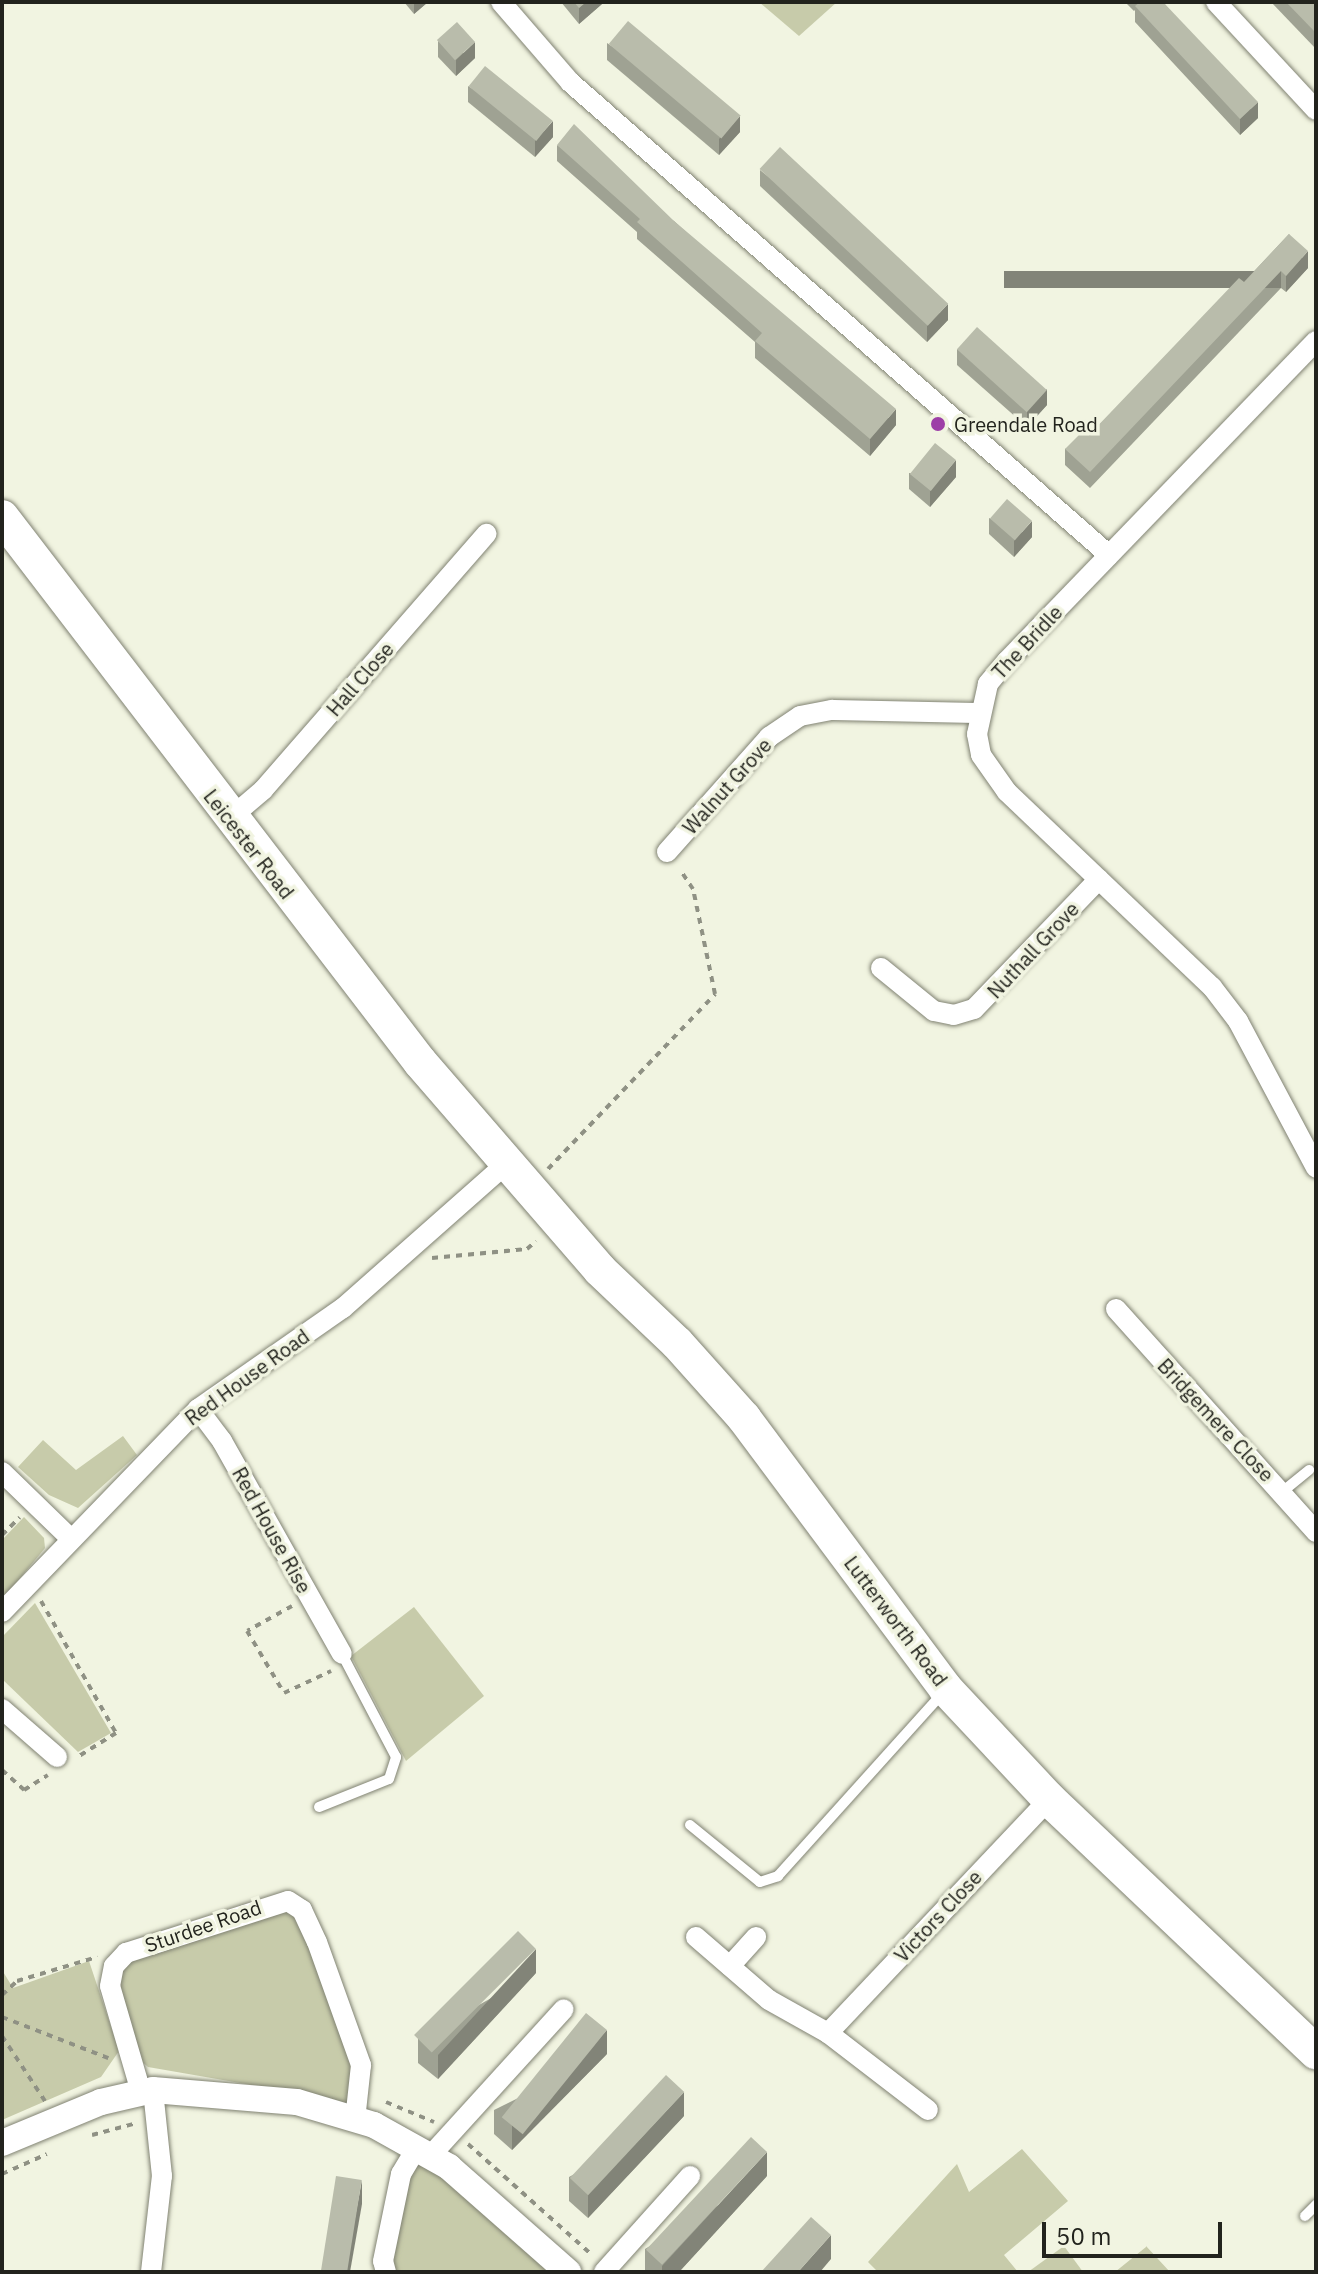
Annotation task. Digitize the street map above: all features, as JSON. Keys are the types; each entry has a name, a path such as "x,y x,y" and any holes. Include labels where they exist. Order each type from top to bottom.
{"main road":[{"name":"Leicester Road","path":"2,517 229,819 420,1062 509,1161"},
{"name":"Lutterworth Road","path":"509,1161 556,1218 744,1418 946,1689 1049,1799 1316,2052"}],"street":[{"path":"501,2 570,82 1109,555"},
{"path":"1216,2 1316,110"},
{"name":"The Bridle","path":"1316,341 997,673 978,713 981,755 992,775 1183,956 1238,1021 1316,1168"},
{"name":"Hall Close","path":"229,819 263,790 486,534"},
{"name":"Walnut Grove","path":"667,852 769,737 800,716 832,710 978,713"},
{"name":"Nuthall Grove","path":"881,968 934,1011 954,1015 974,1009 1099,879"},
{"name":"Red House Road","path":"2,1612 70,1538 198,1409 343,1308 419,1245 509,1161"},
{"name":"Bridgemere Close","path":"1116,1309 1316,1532"},
{"name":"Red House Rise","path":"198,1409 345,1659"},
{"path":"2,1472 70,1538"},
{"path":"2,1709 61,1762"},
{"name":"Victors Close","path":"828,2033 1049,1799"},
{"name":"Sturdee Road","path":"114,1966 126,1953 265,1904 288,1901 295,1905 317,1942 361,2065 355,2120"},
{"path":"696,1937 769,2000 828,2033 928,2110"},
{"path":"730,1966 756,1937"},
{"path":"114,1966 110,1986 159,2120 162,2176 151,2272"},
{"path":"386,2272 383,2261 401,2174 564,2009"},
{"path":"2,2143 143,2083 297,2102 355,2120 424,2151 568,2272"},
{"path":"604,2272 690,2176"}],"lane":[{"path":"1282,1492 1309,1470"},
{"path":"319,1807 389,1779 396,1757 345,1659"},
{"path":"690,1825 760,1882 778,1876 946,1689"},
{"path":"1305,2216 1316,2205"}],"path":[{"path":"530,1188 715,994 693,889 667,852"},
{"path":"419,1245 432,1258 527,1249 556,1218"},
{"path":"2,1770 24,1790 61,1762 116,1733 27,1585"},
{"path":"310,1596 247,1631 284,1693 345,1659"},
{"path":"2,1995 17,1981 93,1955 114,1966"},
{"path":"2,2017 143,2083"},
{"path":"2,2036 55,2119"},
{"path":"81,2138 159,2120"},
{"path":"2,2174 55,2150"}],"green space":[{"path":"759,2 837,2 799,36"},
{"path":"123,1436 137,1455 78,1508 49,1495 18,1467 43,1440 76,1470"},
{"path":"24,1517 44,1538 45,1548 2,1600 2,1540"},
{"path":"35,1603 111,1733 78,1752 2,1679 2,1637"},
{"path":"414,1607 484,1696 406,1761 351,1656"},
{"path":"288,1901 349,2032 355,2120 258,2086 148,2067 139,2059 114,1966"},
{"path":"89,1961 119,2051 101,2077 2,2120 2,1970 13,1988"},
{"path":"417,2147 568,2272 386,2272"},
{"path":"1022,2149 1068,2201 1004,2255 1018,2272 878,2272 868,2262 957,2164 969,2192"},
{"path":"1064,2246 1083,2272 1028,2272"},
{"path":"1146,2247 1170,2272 1115,2272"}],"building":[{"path":"1140,2 1163,2 1258,102 1240,119 1135,6"},
{"path":"1286,2 1316,2 1316,33"},
{"path":"628,21 741,115 721,138 609,44"},
{"path":"457,22 475,42 455,60 437,40"},
{"path":"485,66 553,121 536,141 469,86"},
{"path":"574,124 674,221 896,409 870,439 755,341 762,333 637,222 640,219 557,145"},
{"path":"780,147 948,304 928,326 760,169"},
{"path":"1289,234 1308,251 1286,276 1281,271 1090,472 1065,449 1084,430 1089,435 1239,278 1244,282"},
{"path":"977,327 1047,390 1027,412 957,349"},
{"path":"935,443 956,460 931,491 910,474"},
{"path":"1007,499 1032,521 1015,540 990,519"},
{"path":"518,1931 536,1949 432,2053 414,2035"},
{"path":"586,2013 607,2030 523,2134 502,2117"},
{"path":"666,2075 684,2092 588,2195 570,2178"},
{"path":"751,2137 767,2152 662,2265 646,2250"},
{"path":"336,2176 362,2180 347,2272 321,2272"},
{"path":"811,2217 831,2235 798,2272 761,2272"}],"place":[{"name":"Greendale Road","path":"938,424"}]}
